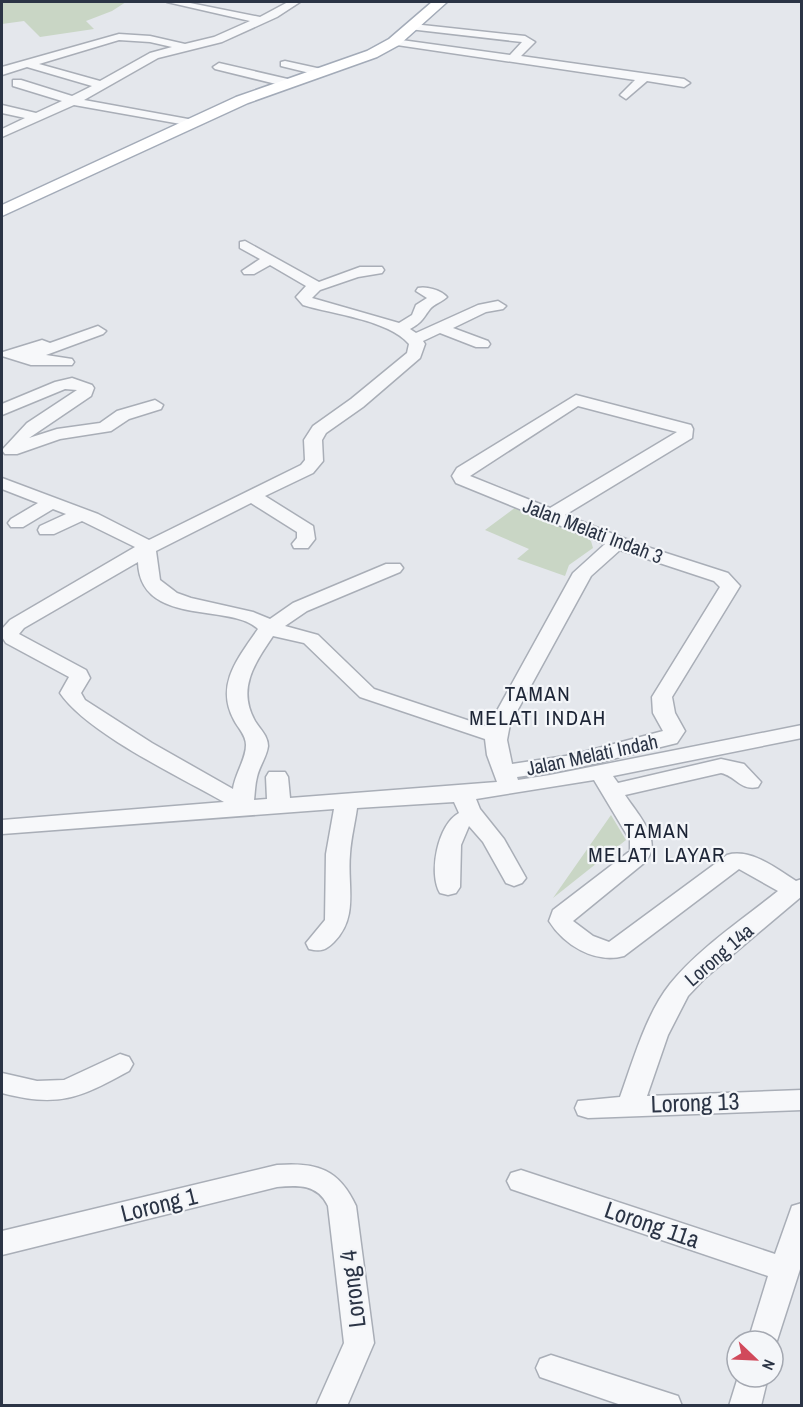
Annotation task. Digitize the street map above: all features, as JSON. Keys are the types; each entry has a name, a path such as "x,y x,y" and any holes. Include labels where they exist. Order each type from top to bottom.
{"main road":[{"path":"4,208 188,123 288,83 372,54 394,42 440,2"}],"street":[{"path":"172,2 259,20"},
{"path":"2,133 102,85 154,55 218,40 295,2"},
{"path":"140,25 150,39"},
{"path":"413,27 525,39 529,42 512,59"},
{"path":"92,35 104,40"},
{"path":"2,72 123,36 150,39 187,48"},
{"path":"394,42 512,59 587,74 684,83"},
{"path":"5,59 35,52"},
{"path":"5,59 102,85"},
{"path":"285,64 322,72"},
{"path":"219,67 288,83"},
{"path":"626,95 644,78"},
{"path":"17,83 72,100 188,123"},
{"path":"2,109 35,116"},
{"path":"244,245 315,286"},
{"path":"249,271 271,259"},
{"path":"242,805 144,748 83,708 70,693 80,678 79,674 14,639 9,633 17,624 146,549 312,465 315,455 313,440 319,430 409,361 417,350 415,339 400,328 308,302 304,297 315,286 334,283 359,270 377,270"},
{"path":"400,328 418,318 423,306 439,297 423,291"},
{"path":"415,339 483,308 498,306"},
{"path":"440,328 482,344"},
{"path":"11,355 49,348 98,331"},
{"path":"11,355 36,361 55,359 66,362"},
{"path":"2,410 61,385 72,383 86,388 85,393 74,402 28,430 8,451"},
{"name":"Jalan Melati Indah 3","path":"552,515 688,432 583,400 571,401 463,472 461,476 552,515 618,542 730,583 729,589 662,697"},
{"path":"8,451 57,434 105,427 123,415 155,405"},
{"path":"2,483 82,514 138,540 146,549 150,579 161,591 197,605 259,620 266,624 268,629"},
{"path":"251,495 306,530 306,539 301,544"},
{"path":"17,523 53,502"},
{"path":"47,530 82,514"},
{"path":"507,780 496,749 496,734 583,573 618,542"},
{"path":"242,805 246,776 257,747 256,738 239,711 236,699 236,685 244,664 268,629 310,601 393,568"},
{"path":"268,629 300,634 310,639 353,683 367,693 480,732 496,734"},
{"name":"Jalan Melati Indah","path":"507,780 572,762 665,741 674,731 663,713 662,697"},
{"path":"606,782 801,731"},
{"path":"2,827 242,805 347,801 467,804 507,780 606,782 721,766 736,769 750,782"},
{"path":"277,777 279,805"},
{"path":"606,782 642,840 641,853 565,912 561,921 567,929 598,948 615,950 735,860 752,865 798,889"},
{"path":"318,943 334,927 337,920 338,854 347,801"},
{"path":"467,804 493,839 514,878"},
{"path":"448,887 448,858 453,828 461,818 467,804"},
{"name":"Lorong 14a","path":"630,1106 655,1035 678,991 696,972 798,889"},
{"path":"2,1083 33,1092 58,1092 87,1082 120,1064"},
{"name":"Lorong 13","path":"588,1108 801,1100"},
{"name":"Lorong 1","path":"2,1243 277,1176 298,1175 318,1179"},
{"name":"Lorong 4","path":"318,1179 336,1191 342,1206 359,1335 356,1351 331,1406"},
{"name":"Lorong 11a","path":"521,1181 783,1269"},
{"path":"766,1329 801,1214"},
{"path":"551,1368 667,1406"},
{"path":"745,1406 750,1389"}],"green space":[{"path":"2,2 126,2 112,11 86,21 94,29 40,37 24,21 2,24"},
{"path":"516,507 584,536 591,541 593,548 569,565 565,576 517,559 529,549 485,530"},
{"path":"611,815 626,840 553,898"}],"district":[{"name":"TAMAN MELATI INDAH","path":"538,706"},
{"name":"TAMAN MELATI LAYAR","path":"657,843"}]}
